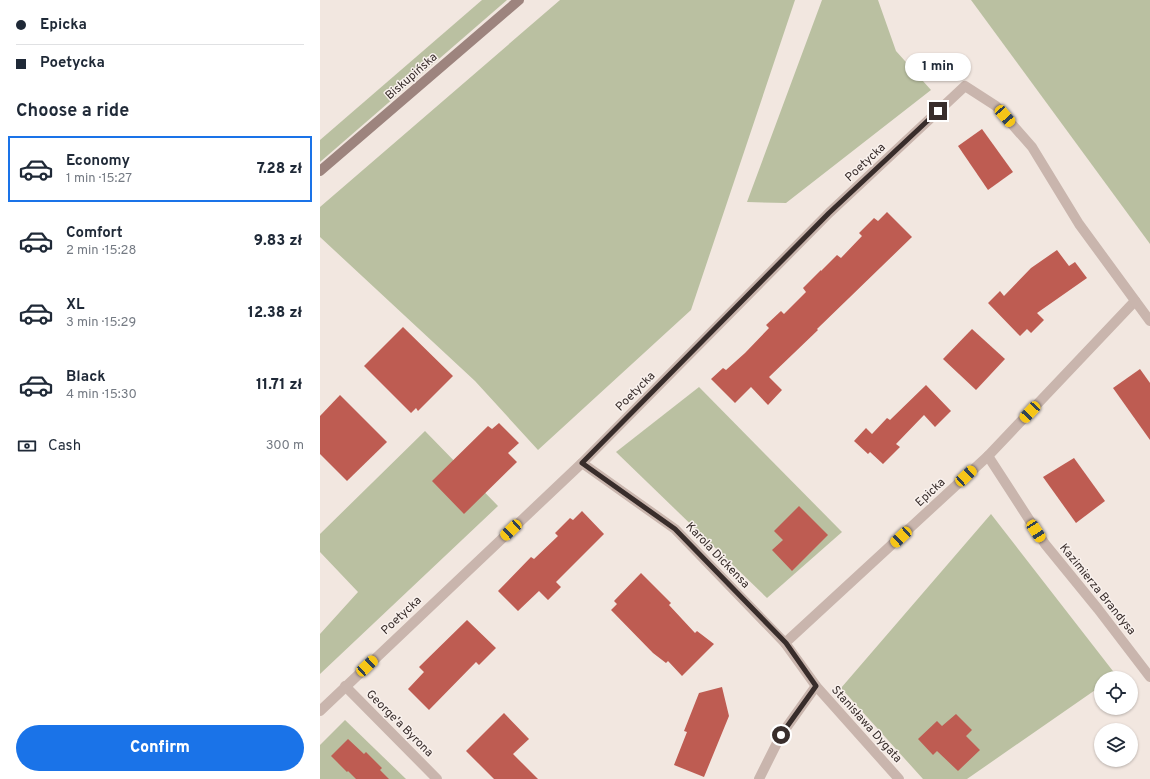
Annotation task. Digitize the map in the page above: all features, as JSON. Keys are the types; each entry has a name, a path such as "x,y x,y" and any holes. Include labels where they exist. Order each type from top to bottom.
{"street":[{"name":"Biskupińska","path":"320,171 519,0"},
{"name":"Poetycka","path":"320,711 582,463 829,213 965,86 996,106 1032,147 1079,224 1135,301"},
{"path":"1135,301 1150,321"},
{"name":"Epicka","path":"786,643 988,456 1135,301"},
{"name":"Kazimierza Brandysa","path":"988,456 1045,544 1098,609 1150,678"},
{"name":"Karola Dickensa","path":"582,463 675,529 786,643 816,686"},
{"name":"George'a Byrona","path":"345,686 437,779"},
{"path":"759,779 781,735 816,686"},
{"name":"Stanisława Dygata","path":"816,686 899,779"}],"green space":[{"path":"482,0 507,0 320,162 320,140"},
{"path":"560,0 795,0 691,310 538,450 475,381 320,237 320,207"},
{"path":"822,0 878,0 896,51 931,90 786,203 747,202"},
{"path":"971,0 1150,0 1150,244"},
{"path":"699,387 842,532 767,598 616,452"},
{"path":"425,431 498,506 320,674 320,634 358,592 320,552 320,534"},
{"path":"991,514 1113,671 1094,671 1094,691 967,779 923,779 841,688"},
{"path":"345,720 406,779 320,779 320,745"}],"building":[{"path":"982,129 1013,172 988,190 958,146"},
{"path":"887,212 912,237 769,377 782,390 768,405 751,387 735,403 711,379 723,368 726,370 745,353 769,328 766,325 781,311 784,314 806,292 803,288 837,255 841,258 862,236 859,233 874,218 878,221"},
{"path":"1057,250 1069,266 1075,262 1087,278 1037,313 1044,320 1031,333 1027,329 1020,336 988,303 1000,291 1004,296 1031,268"},
{"path":"403,327 453,376 418,411 416,408 411,413 364,366"},
{"path":"972,329 1005,359 976,390 943,359"},
{"path":"1140,369 1150,383 1150,440 1113,388"},
{"path":"926,385 951,411 935,427 924,415 896,444 900,447 883,464 870,452 868,454 854,441 866,428 872,434 887,418 890,420"},
{"path":"340,395 387,442 347,481 320,454 320,416"},
{"path":"499,423 519,443 508,453 517,462 464,514 432,481 488,426 492,429"},
{"path":"1074,458 1105,501 1076,523 1043,477"},
{"path":"799,506 828,535 792,571 772,550 783,540 774,531"},
{"path":"582,511 604,534 556,582 561,587 548,600 539,591 518,611 498,591 531,557 534,559 558,536 555,533 570,518 573,520"},
{"path":"641,573 671,603 669,605 695,633 697,631 714,644 682,676 668,661 666,663 653,653 611,610 617,604 614,601"},
{"path":"467,620 496,648 479,665 476,662 429,710 408,689 424,672 419,667"},
{"path":"722,687 729,716 704,777 674,765 687,732 684,731 699,693"},
{"path":"504,713 529,739 513,754 538,779 494,779 466,751"},
{"path":"956,714 972,730 966,736 980,750 958,771 937,751 933,755 918,739 937,721 942,726"},
{"path":"348,739 364,754 366,752 382,768 380,770 389,779 356,779 348,771 347,772 331,756"}],"route":[{"path":"781,735 816,686 786,643 675,529 582,463 829,213 938,111"}]}
